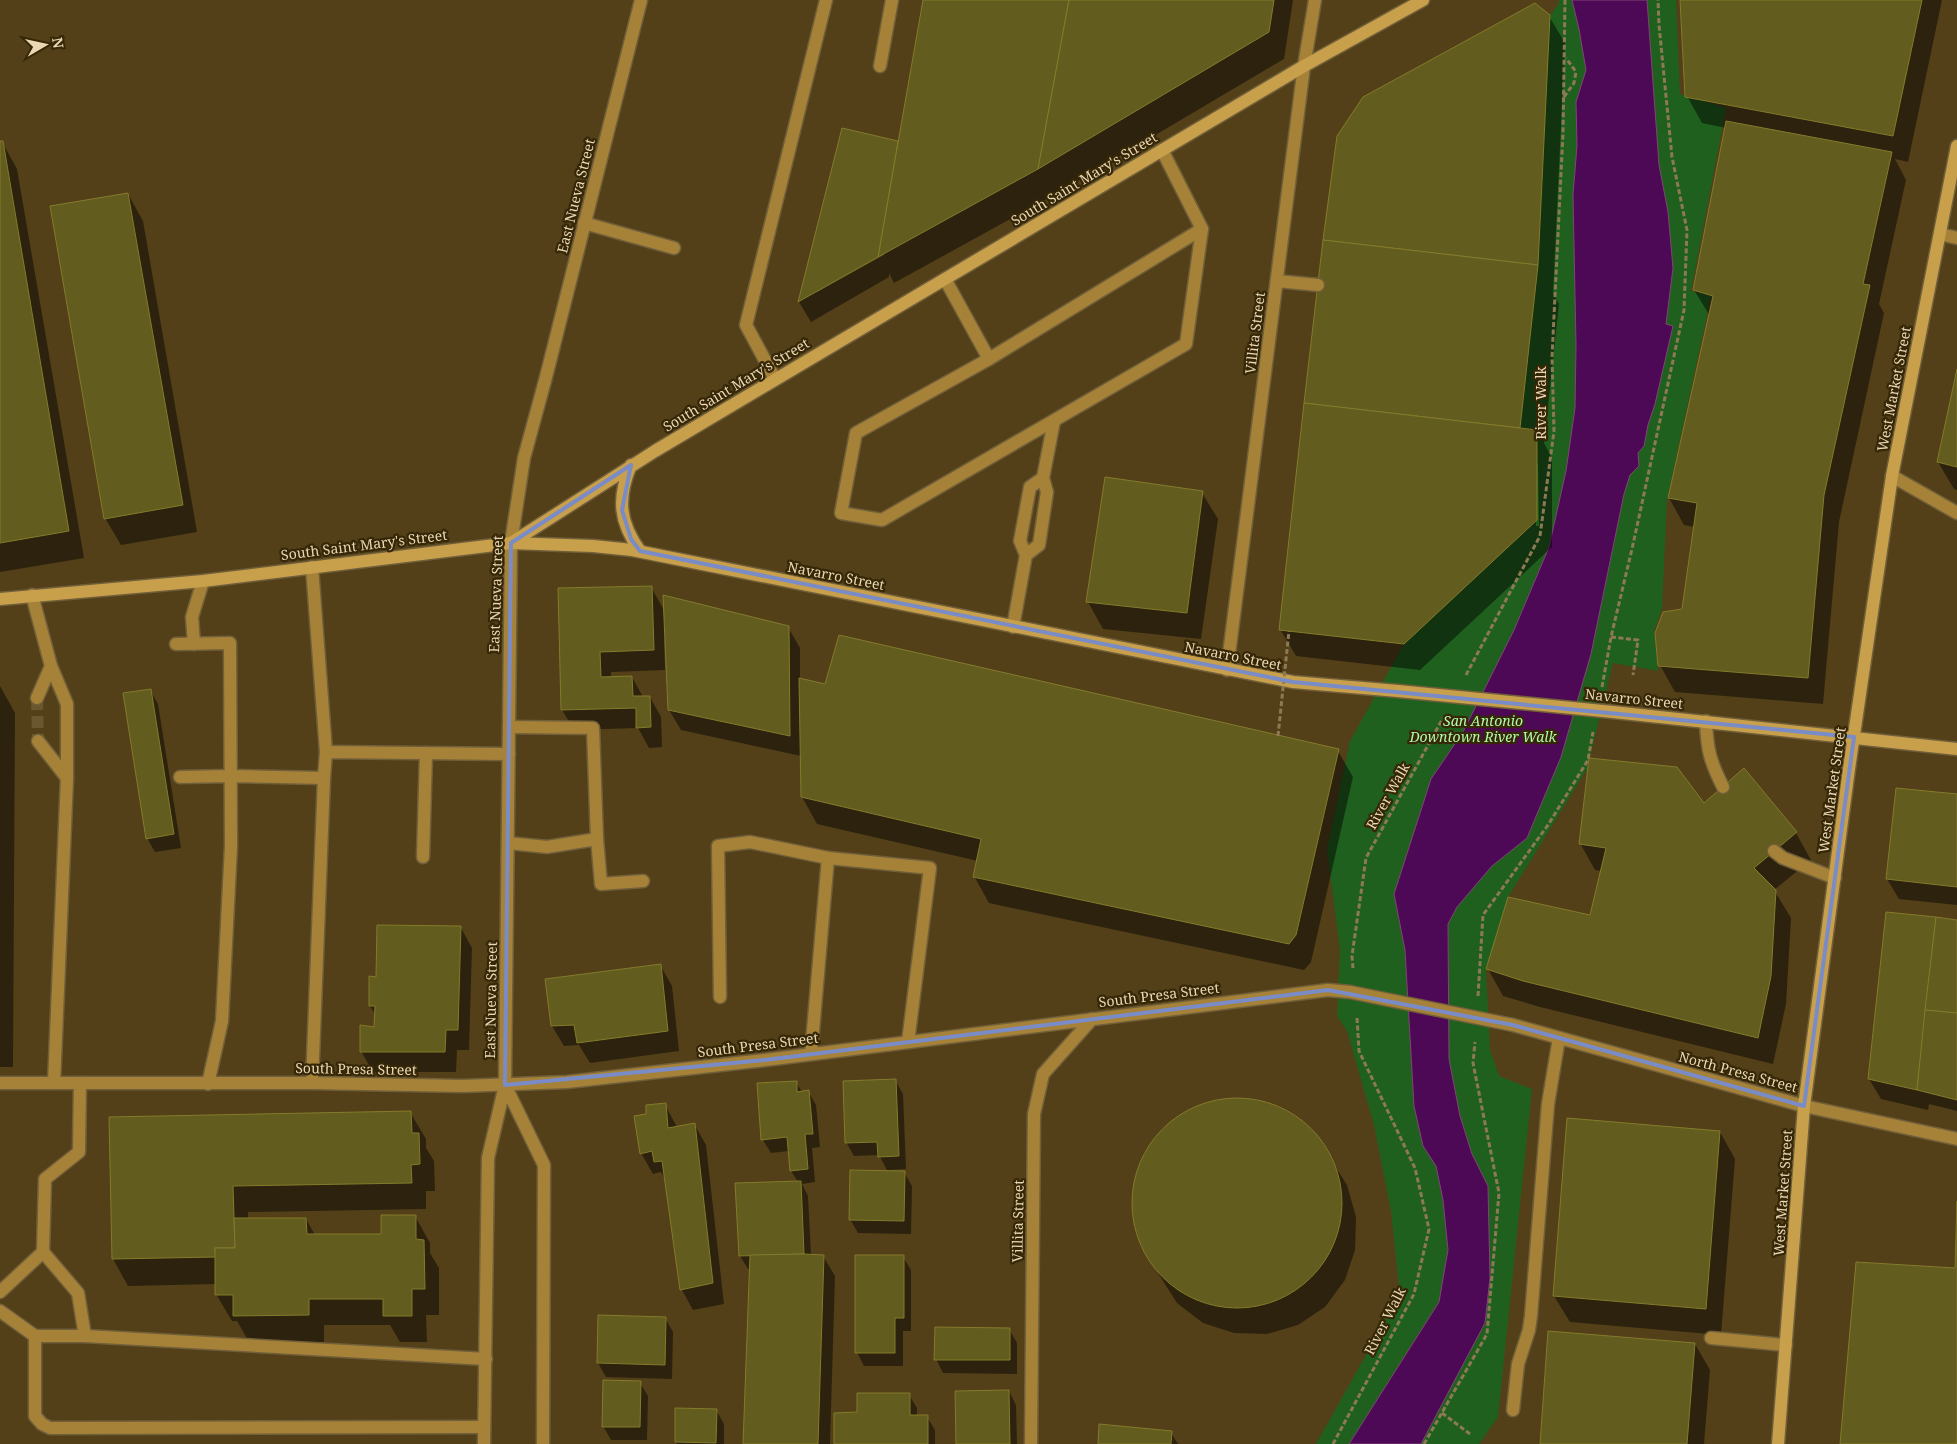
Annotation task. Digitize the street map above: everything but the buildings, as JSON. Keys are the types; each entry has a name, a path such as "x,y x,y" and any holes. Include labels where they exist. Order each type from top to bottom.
{"main road":[{"name":"South Saint Mary's Street","path":"0,599 203,580 511,543 631,465 775,379 1304,66 1423,0"},
{"name":"West Market Street","path":"1778,1444 1804,1106 1854,737 1892,476 1957,146"},
{"path":"631,465 623,487 622,510 625,525 631,539 640,551"},
{"name":"Navarro Street","path":"511,543 593,546 640,551 1293,682 1706,721 1957,749"}],"street":[{"name":"East Nueva Street","path":"484,1444 488,1158 505,1085 511,543 524,458 546,378 641,0"},
{"path":"775,379 746,325 826,0"},
{"path":"880,66 892,0"},
{"name":"Villita Street","path":"1227,670 1304,66 1315,0"},
{"path":"1162,150 1202,229 1186,344 882,520 842,513 856,433 989,360 1202,229"},
{"path":"584,223 674,248"},
{"path":"1940,234 1957,238"},
{"path":"945,279 989,360"},
{"path":"1277,281 1318,286"},
{"path":"1026,554 1039,545 1047,492 1043,478 1054,421"},
{"path":"1892,476 1957,513"},
{"path":"1013,627 1026,554 1020,541 1030,487 1043,478"},
{"path":"312,567 326,752 312,1083"},
{"path":"194,644 192,617 203,580"},
{"path":"32,596 51,666 67,704 67,778 54,1083"},
{"path":"176,644 230,643 231,846 222,1021 208,1084"},
{"path":"37,698 51,666"},
{"path":"1706,721 1707,748 1712,767 1723,787"},
{"path":"509,727 593,728 597,839 601,884 643,881"},
{"path":"38,741 67,778"},
{"path":"326,752 509,754"},
{"path":"423,857 426,753"},
{"path":"180,777 324,778"},
{"path":"508,844 547,846 597,839"},
{"path":"720,997 718,846 750,842 828,858 930,868 908,1042"},
{"path":"1774,851 1783,858 1835,878"},
{"path":"811,1054 828,858"},
{"name":"South Presa Street","path":"0,1083 505,1085 576,1082 1328,990 1350,992 1512,1025"},
{"name":"Villita Street","path":"1031,1444 1034,1114 1043,1074 1092,1019"},
{"name":"North Presa Street","path":"1512,1025 1804,1106 1957,1139"},
{"path":"1513,1410 1518,1364 1529,1330 1531,1316 1548,1104 1559,1038"},
{"path":"80,1084 79,1152 45,1179 43,1252 78,1292 85,1336"},
{"name":"East Nueva Street","path":"505,1085 544,1165 543,1444"},
{"path":"0,1292 43,1252"},
{"path":"0,1311 35,1336 85,1336 486,1359"},
{"path":"35,1336 35,1416 42,1424 50,1428 484,1427"},
{"path":"1711,1338 1786,1345"}],"path":[{"name":"River Walk","path":"1463,680 1540,536 1554,431 1552,357 1564,97 1565,0"},
{"path":"1564,97 1574,83 1576,72 1565,57"},
{"path":"1278,736 1288,630"},
{"path":"1611,636 1638,640 1633,675"},
{"name":"River Walk","path":"1354,976 1352,956 1366,858 1445,714"},
{"name":"River Walk","path":"1332,1444 1414,1294 1429,1229 1415,1168 1359,1052 1356,1014"},
{"path":"1442,1413 1470,1434"}],"highlighted area":[{"path":"631,465 622,510 631,539 640,551 1293,682 1854,737 1804,1106 1513,1025 1328,990 765,1060 505,1085 511,543"}],"green space":[{"name":"San Antonio Downtown River Walk","path":"1559,0 1676,0 1680,94 1726,108 1691,291 1711,296 1667,499 1662,609 1654,631 1658,671 1613,663 1587,769 1508,897 1486,969 1490,1050 1499,1076 1532,1089 1498,1417 1479,1444 1316,1444 1385,1321 1399,1287 1391,1211 1374,1125 1347,1031 1337,1016 1340,950 1327,850 1350,741 1404,644 1537,520 1537,430 1520,428 1538,265 1550,15 1558,5"}],"shaded area":[{"path":"1572,0 1647,0 1659,165 1668,212 1673,268 1666,324 1673,326 1644,446 1638,453 1639,466 1630,475 1624,494 1591,654 1561,757 1527,838 1492,866 1457,907 1448,924 1449,1059 1460,1116 1472,1154 1488,1186 1490,1278 1485,1323 1421,1444 1349,1444 1439,1302 1448,1250 1443,1200 1436,1166 1423,1146 1414,1106 1405,950 1394,894 1431,779 1463,732 1514,630 1549,547 1566,471 1575,408 1576,345 1573,195 1577,146 1576,102 1586,70"}],"tunnel":[{"path":"37,698 38,741"}]}
